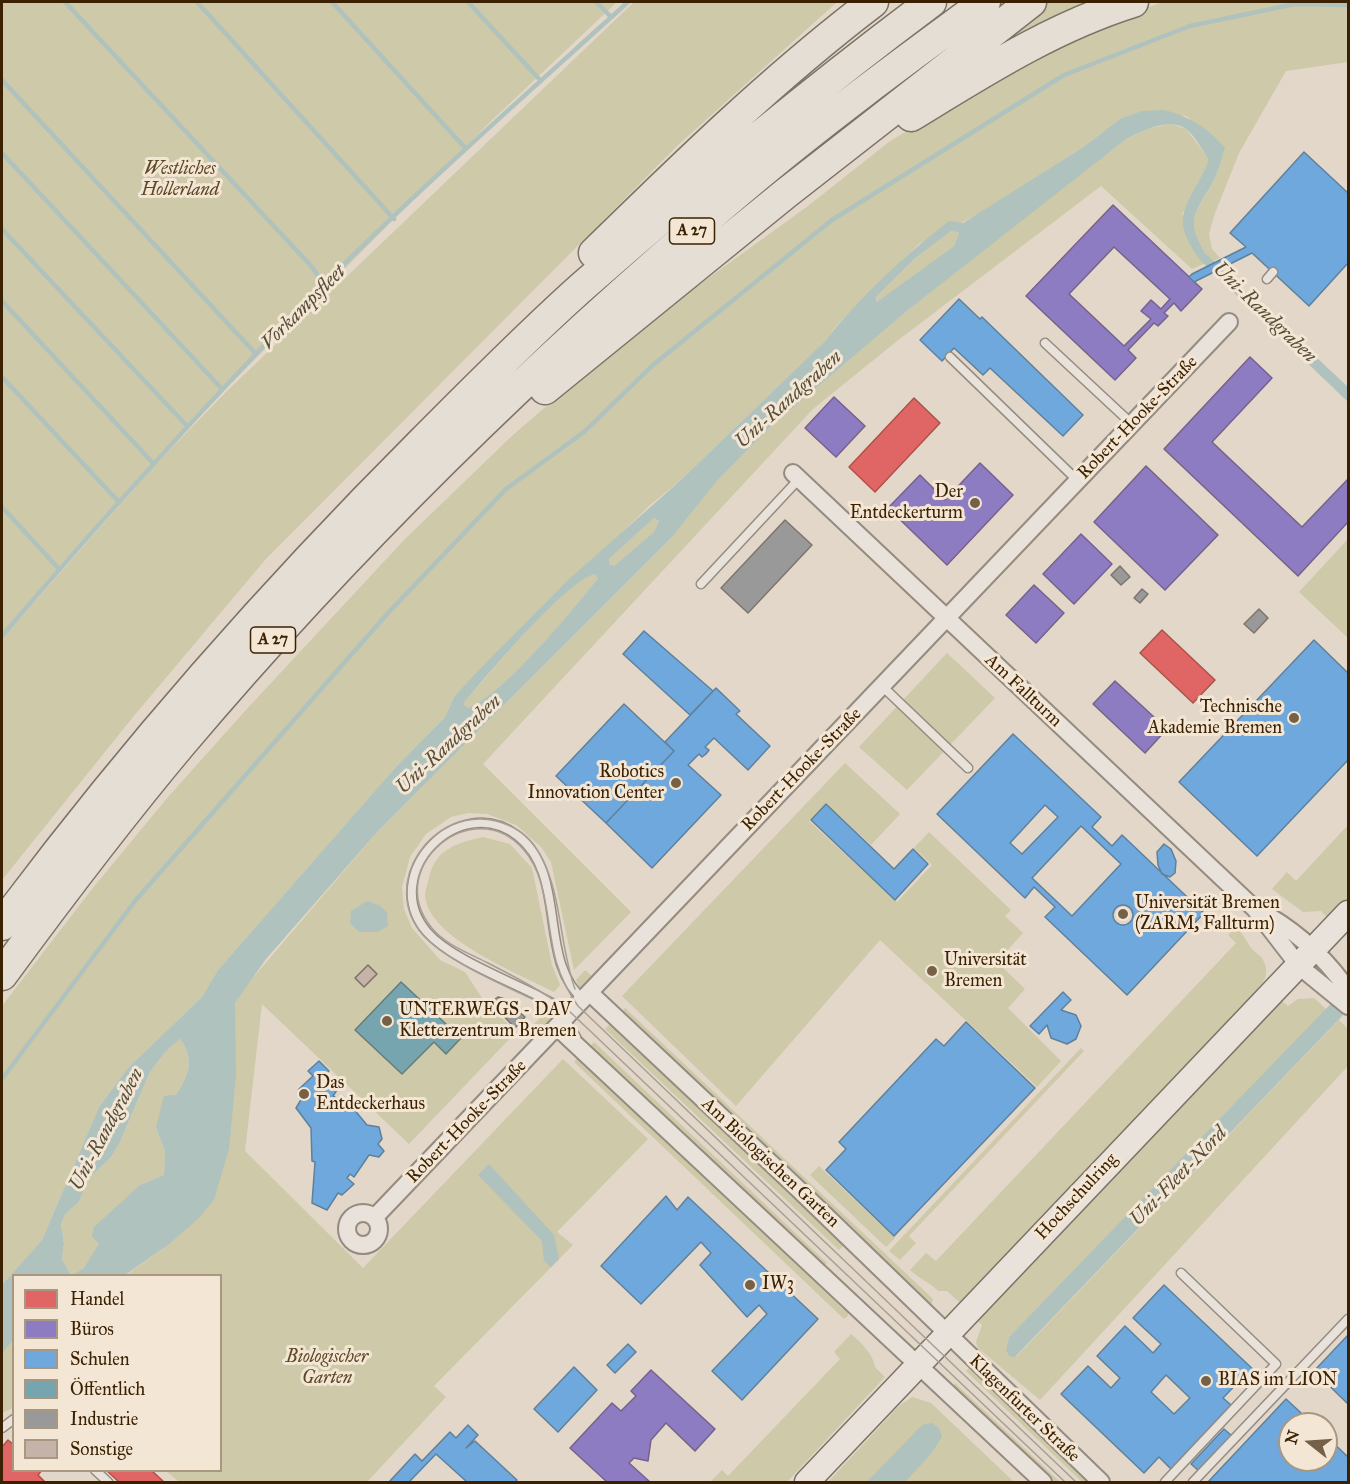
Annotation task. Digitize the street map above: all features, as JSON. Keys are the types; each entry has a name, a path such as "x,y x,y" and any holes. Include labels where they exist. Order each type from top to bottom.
{"highway":[{"path":"794,64 832,20 853,2"},
{"path":"489,376 570,276 700,149 794,64 873,2"},
{"name":"A 27","path":"2,924 74,827 217,659 334,530 489,376 581,288 713,175 932,2"},
{"name":"A 27","path":"2,975 99,845 182,743 281,631 420,484 565,345 726,202 985,2"},
{"path":"420,484 455,469 504,423 785,194 1031,2"},
{"path":"785,194 803,191 887,132 1003,59 1059,30 1133,2"}],"street":[{"name":"Robert-Hooke-Straße","path":"375,1217 1228,322"},
{"name":"Am Fallturm","path":"796,476 1341,989 1348,1006"},
{"name":"Hochschulring","path":"807,1482 1348,913"},
{"name":"Am Biologischen Garten","path":"587,996 615,1017 792,1183 946,1335"},
{"path":"561,1023 588,1054 886,1338 919,1364 1043,1482"},
{"name":"Klagenfurter Straße","path":"946,1335 1101,1482"}],"lane":[{"path":"1045,343 1132,424"},
{"path":"950,357 1078,481"},
{"path":"701,584 796,476"},
{"path":"882,687 968,768"},
{"path":"561,1023 550,1002 456,954 427,932 416,911 412,889 418,863 433,842 451,830 477,824 510,831 528,846 545,879 564,970 571,987 587,996"},
{"path":"1165,1482 1276,1364 1181,1273"},
{"path":"1193,1482 1348,1319"}],"green space":[{"name":"Westliches Hollerland","path":"2,2 617,2 489,123 167,448 2,635"},
{"path":"634,2 837,2 678,145 265,560 133,717 2,880 2,639 155,465 227,391"},
{"path":"1048,2 1106,2 901,112"},
{"path":"1163,2 1348,2 1348,62 1286,71 1239,153 1209,234 1212,249 1220,258 1213,261 1202,249 1193,230 1193,222 1195,213 1215,179 1224,148 1186,116 1120,119 1082,148 980,213 919,244 838,324 824,342 682,479 650,505 454,697 445,717 395,768 218,970 202,997 128,1068 99,1107 42,1240 2,1285 2,1006 92,889 168,797 245,711 405,539 514,434 627,337 808,206 889,142 989,80 1092,28"},
{"name":"Biologischer Garten","path":"1171,124 1186,129 1210,160 1182,214 1204,264 1192,269 1101,186 897,341 813,409 483,764 631,912 574,970 551,862 541,847 516,825 487,814 468,813 451,817 426,834 410,857 402,887 404,909 412,928 440,960 465,972 484,1001 516,1032 409,1144 262,1004 245,1151 363,1268 563,1059 648,1139 557,1232 573,1245 434,1386 446,1397 367,1482 179,1482 167,1472 222,1472 222,1274 128,1274 168,1245 229,1149 235,1003 246,986 379,830 672,537 718,480 768,429 908,310 1064,185 1126,139 1150,128"},
{"path":"952,229 959,233 954,246 878,302 876,297 914,259"},
{"path":"654,518 659,521 654,532 614,566 609,564 609,559"},
{"path":"1348,539 1348,638 1299,592"},
{"path":"595,573 598,578 587,592 518,670 482,701 468,708 462,704 563,593 580,580"},
{"path":"947,653 995,698 907,790 859,747"},
{"path":"845,763 900,814 871,845 826,803 809,821 897,902 932,865 914,848 929,832 1011,910 1005,916 1023,933 997,962 1025,989 1008,1008 1061,1061 1037,1087 880,940 736,1106 622,996"},
{"path":"1348,825 1348,900 1335,914 1326,916 1321,911 1303,912 1272,889 1287,872 1296,881"},
{"path":"483,837 510,844 532,868 552,965 560,985 554,992 499,965 459,941 442,927 430,912 425,894 436,860 456,845"},
{"path":"1236,927 1266,966 1263,982 1247,1001 1248,1005 968,1300 959,1302 947,1291 938,1291 910,1270 926,1253 936,1261 1236,943 1228,935"},
{"path":"585,970 593,977 580,991 576,980"},
{"path":"1314,998 1327,1010 1009,1337 1006,1350 1016,1357 1339,1020 1348,1029 1348,1066 1040,1400 978,1348 976,1342 982,1325 974,1318 1279,999 1288,1006 1298,999"},
{"path":"625,1008 933,1299 930,1310 902,1283 902,1277 637,1024 631,1019 628,1023 619,1015"},
{"path":"547,1011 557,1015 542,1031 534,1024"},
{"path":"611,1023 845,1244 839,1250 605,1029"},
{"path":"180,1039 187,1051 189,1062 183,1084 156,1127 165,1152 164,1175 140,1185 83,1269 70,1274 62,1259 64,1244 61,1224 65,1214 79,1202 88,1179 111,1157 119,1144 150,1072 166,1051"},
{"path":"594,1042 827,1263 821,1269 589,1048"},
{"path":"1081,1048 1084,1051 909,1236 916,1243 900,1260 889,1251"},
{"path":"580,1055 587,1063 585,1065 589,1070 843,1309 848,1309 848,1316 844,1319 574,1062"},
{"path":"819,1166 895,1238 886,1247 810,1175"},
{"path":"851,1334 866,1349 875,1367 885,1377 787,1482 710,1482 722,1470 728,1476 840,1359 834,1352"},
{"path":"12,1341 12,1408 2,1413 2,1354"},
{"path":"970,1367 1092,1482 1082,1482 966,1371"},
{"path":"955,1383 1060,1482 1052,1482 952,1387"},
{"path":"912,1397 931,1403 1014,1482 828,1482 899,1406"}],"water":[{"name":"Uni-Randgraben","path":"1164,110 1182,116 1198,124 1218,141 1225,148 1218,171 1195,217 1195,232 1199,242 1205,253 1348,387 1348,402 1202,262 1191,246 1185,232 1184,210 1209,160 1193,136 1186,129 1171,124 1156,126 1126,139 908,310 768,429 718,480 672,537 379,830 266,959 235,1003 236,1075 229,1149 214,1200 199,1218 168,1245 126,1274 73,1274 83,1269 99,1244 92,1236 94,1227 140,1185 164,1175 165,1152 156,1127 164,1096 176,1095 187,1074 188,1054 180,1039 166,1051 150,1072 119,1144 111,1157 88,1179 79,1202 65,1214 61,1224 64,1244 62,1259 70,1274 12,1274 12,1341 2,1354 2,1285 42,1240 99,1107 128,1068 202,997 218,970 395,768 445,717 454,697 567,581 682,479 824,342 883,278 949,221 963,223 1082,148 1120,119 1142,111","holes":["952,230 959,233 954,246 877,302 876,297 914,259","654,518 659,521 654,532 614,566 609,564 609,559","595,574 598,578 555,630 517,670 482,701 468,708 463,704 546,611 582,580"]},
{"path":"367,901 379,905 387,912 388,926 378,932 359,932 350,923 351,911"},
{"name":"Uni-Fleet-Nord","path":"1348,986 1348,1010 1015,1357 1009,1356 1006,1350 1009,1337"},
{"path":"489,1164 554,1235 559,1259 551,1267 544,1261 542,1241 478,1175"},
{"path":"932,1423 939,1428 942,1437 930,1455 905,1482 867,1482 922,1425"}],"building: Handel":[{"path":"914,398 940,423 875,492 849,467"},
{"path":"1162,630 1215,680 1193,703 1140,653"},
{"path":"8,1440 12,1443 12,1472 40,1472 38,1475 45,1482 2,1482 2,1447"},
{"path":"108,1472 153,1472 164,1482 119,1482"}],"building: Büros":[{"path":"1113,205 1202,289 1181,311 1174,303 1164,313 1168,316 1158,326 1154,323 1128,350 1136,358 1115,380 1026,296","holes":["1114,247 1170,299 1161,309 1151,300 1141,311 1151,319 1124,346 1069,294"]},
{"path":"1250,357 1272,378 1212,442 1302,527 1348,479 1348,522 1298,576 1164,449"},
{"path":"834,397 865,426 836,457 805,428"},
{"path":"980,463 1013,495 947,565 888,508 920,475 945,500"},
{"path":"1146,466 1218,535 1165,590 1094,522"},
{"path":"1081,534 1112,564 1074,604 1043,574"},
{"path":"1034,585 1064,613 1036,643 1006,615"},
{"path":"1115,681 1167,729 1145,753 1093,704"},
{"path":"651,1370 715,1429 695,1451 666,1423 651,1440 648,1461 634,1458 629,1463 650,1482 607,1482 570,1448 612,1403 621,1411 636,1396 631,1391"}],"building: Schulen":[{"path":"1304,152 1348,193 1348,263 1309,306 1252,253 1194,282 1189,277 1192,274 1246,247 1230,233"},
{"path":"959,299 980,319 982,317 1083,415 1063,436 990,368 983,375 954,348 942,361 920,340"},
{"path":"644,631 713,691 690,715 623,654"},
{"name":"Technische Akademie Bremen","path":"1314,640 1348,673 1348,760 1257,856 1179,782"},
{"name":"Robotics Innovation Center","path":"716,688 740,711 736,714 770,746 748,770 714,738 705,747 709,750 706,754 702,757 699,754 688,765 721,795 652,868 606,823 674,751 665,742"},
{"path":"624,704 674,751 606,823 556,776"},
{"path":"1013,734 1101,817 1092,827 1112,846 1122,835 1204,913 1127,995 1045,917 1055,907 1034,887 1025,898 937,814","holes":["1045,805 1058,817 1022,854 1010,843","1081,826 1121,864 1072,916 1032,878"]},
{"path":"826,804 894,869 913,849 928,864 895,900 811,820"},
{"path":"1164,844 1171,849 1176,861 1175,873 1170,877 1162,874 1158,865 1157,852"},
{"name":"Universität Bremen (ZARM, Fallturm)","path":"1119,905 1127,905 1133,911 1133,919 1127,925 1119,925 1113,919 1113,911"},
{"path":"1063,992 1071,1000 1061,1010 1076,1015 1081,1026 1076,1039 1067,1044 1051,1038 1047,1025 1039,1034 1030,1026"},
{"path":"966,1022 1035,1088 894,1236 826,1170 846,1149 839,1142 936,1039 944,1046"},
{"path":"319,1061 329,1071 316,1084 325,1088 328,1083 337,1090 333,1096 338,1099 343,1096 367,1125 379,1127 382,1139 378,1144 384,1151 379,1157 369,1155 354,1177 350,1174 347,1178 354,1184 342,1195 338,1193 327,1210 312,1203 315,1162 312,1161 311,1128 296,1108 302,1098 299,1089 313,1076 308,1071"},
{"name":"IW3","path":"666,1196 677,1210 688,1197 818,1319 742,1400 712,1371 767,1314 759,1305 747,1317 700,1265 711,1253 701,1242 641,1304 601,1266"},
{"name":"BIAS im LION","path":"1164,1285 1259,1375 1251,1383 1244,1376 1223,1398 1231,1405 1171,1469 1159,1457 1144,1473 1061,1394 1088,1366 1111,1388 1120,1378 1097,1356 1125,1326 1153,1353 1161,1344 1133,1318","holes":["1166,1375 1190,1398 1174,1414 1151,1392"]},
{"path":"1348,1335 1348,1404 1314,1371"},
{"path":"628,1344 636,1352 615,1373 607,1365"},
{"path":"574,1367 597,1390 558,1432 534,1409"},
{"path":"1286,1399 1300,1412 1278,1412 1278,1472 1338,1472 1338,1447 1348,1457 1348,1482 1208,1482"},
{"path":"468,1425 478,1435 466,1448 475,1441 517,1480 515,1482 467,1482 436,1454 409,1482 389,1482 415,1454 422,1461 450,1432 456,1438"},
{"path":"1224,1429 1232,1436 1199,1471 1191,1464"}],"building: Öffentlich":[{"name":"UNTERWEGS - DAV Kletterzentrum Bremen","path":"401,982 461,1038 446,1054 434,1042 402,1074 355,1030"}],"building: Industrie":[{"path":"785,520 812,545 748,613 721,588"},
{"path":"1120,566 1130,577 1121,585 1111,575"},
{"path":"1142,589 1148,594 1140,603 1134,598"},
{"path":"1259,609 1268,618 1254,633 1244,624"},
{"path":"498,997 505,999 525,1017 515,1028 494,1006 495,999"}],"building: Sonstige":[{"path":"368,965 377,974 364,987 355,978"}],"waterway":[{"path":"65,2 313,268 324,285"},
{"path":"197,2 394,219"},
{"path":"332,2 466,149"},
{"path":"468,2 541,81"},
{"path":"596,2 611,17"},
{"name":"Vorkampsfleet","path":"2,636 154,463 313,295 429,183 628,2"},
{"path":"2,1079 135,901 388,613 506,489 584,432 653,365 832,220 1064,75 1190,26 1295,4 1348,5"},
{"path":"2,80 256,354"},
{"path":"2,153 222,389"},
{"path":"2,229 187,426"},
{"path":"2,301 153,463"},
{"path":"2,377 118,501"},
{"path":"2,507 59,569"}],"tram line":[{"path":"562,1013 469,968 435,946 423,935 411,915 407,893 410,872 419,853 433,837 452,825 473,819 502,823 517,830 534,845 550,878 575,989"},
{"path":"1065,1482 567,1009 528,984 443,939 431,927 419,904 418,881 426,861 440,844 459,833 481,829 503,834 523,849 538,873 558,967 565,985 578,1006 1076,1482"}],"place":[{"name":"Der Entdeckerturm","path":"975,503"},
{"name":"Technische Akademie Bremen","path":"1294,718"},
{"name":"Robotics Innovation Center","path":"676,783"},
{"name":"Universität Bremen (ZARM, Fallturm)","path":"1123,914"},
{"name":"Universität Bremen","path":"932,971"},
{"name":"UNTERWEGS - DAV Kletterzentrum Bremen","path":"387,1021"},
{"name":"Das Entdeckerhaus","path":"304,1094"},
{"name":"IW3","path":"750,1285"},
{"name":"BIAS im LION","path":"1206,1381"}]}
